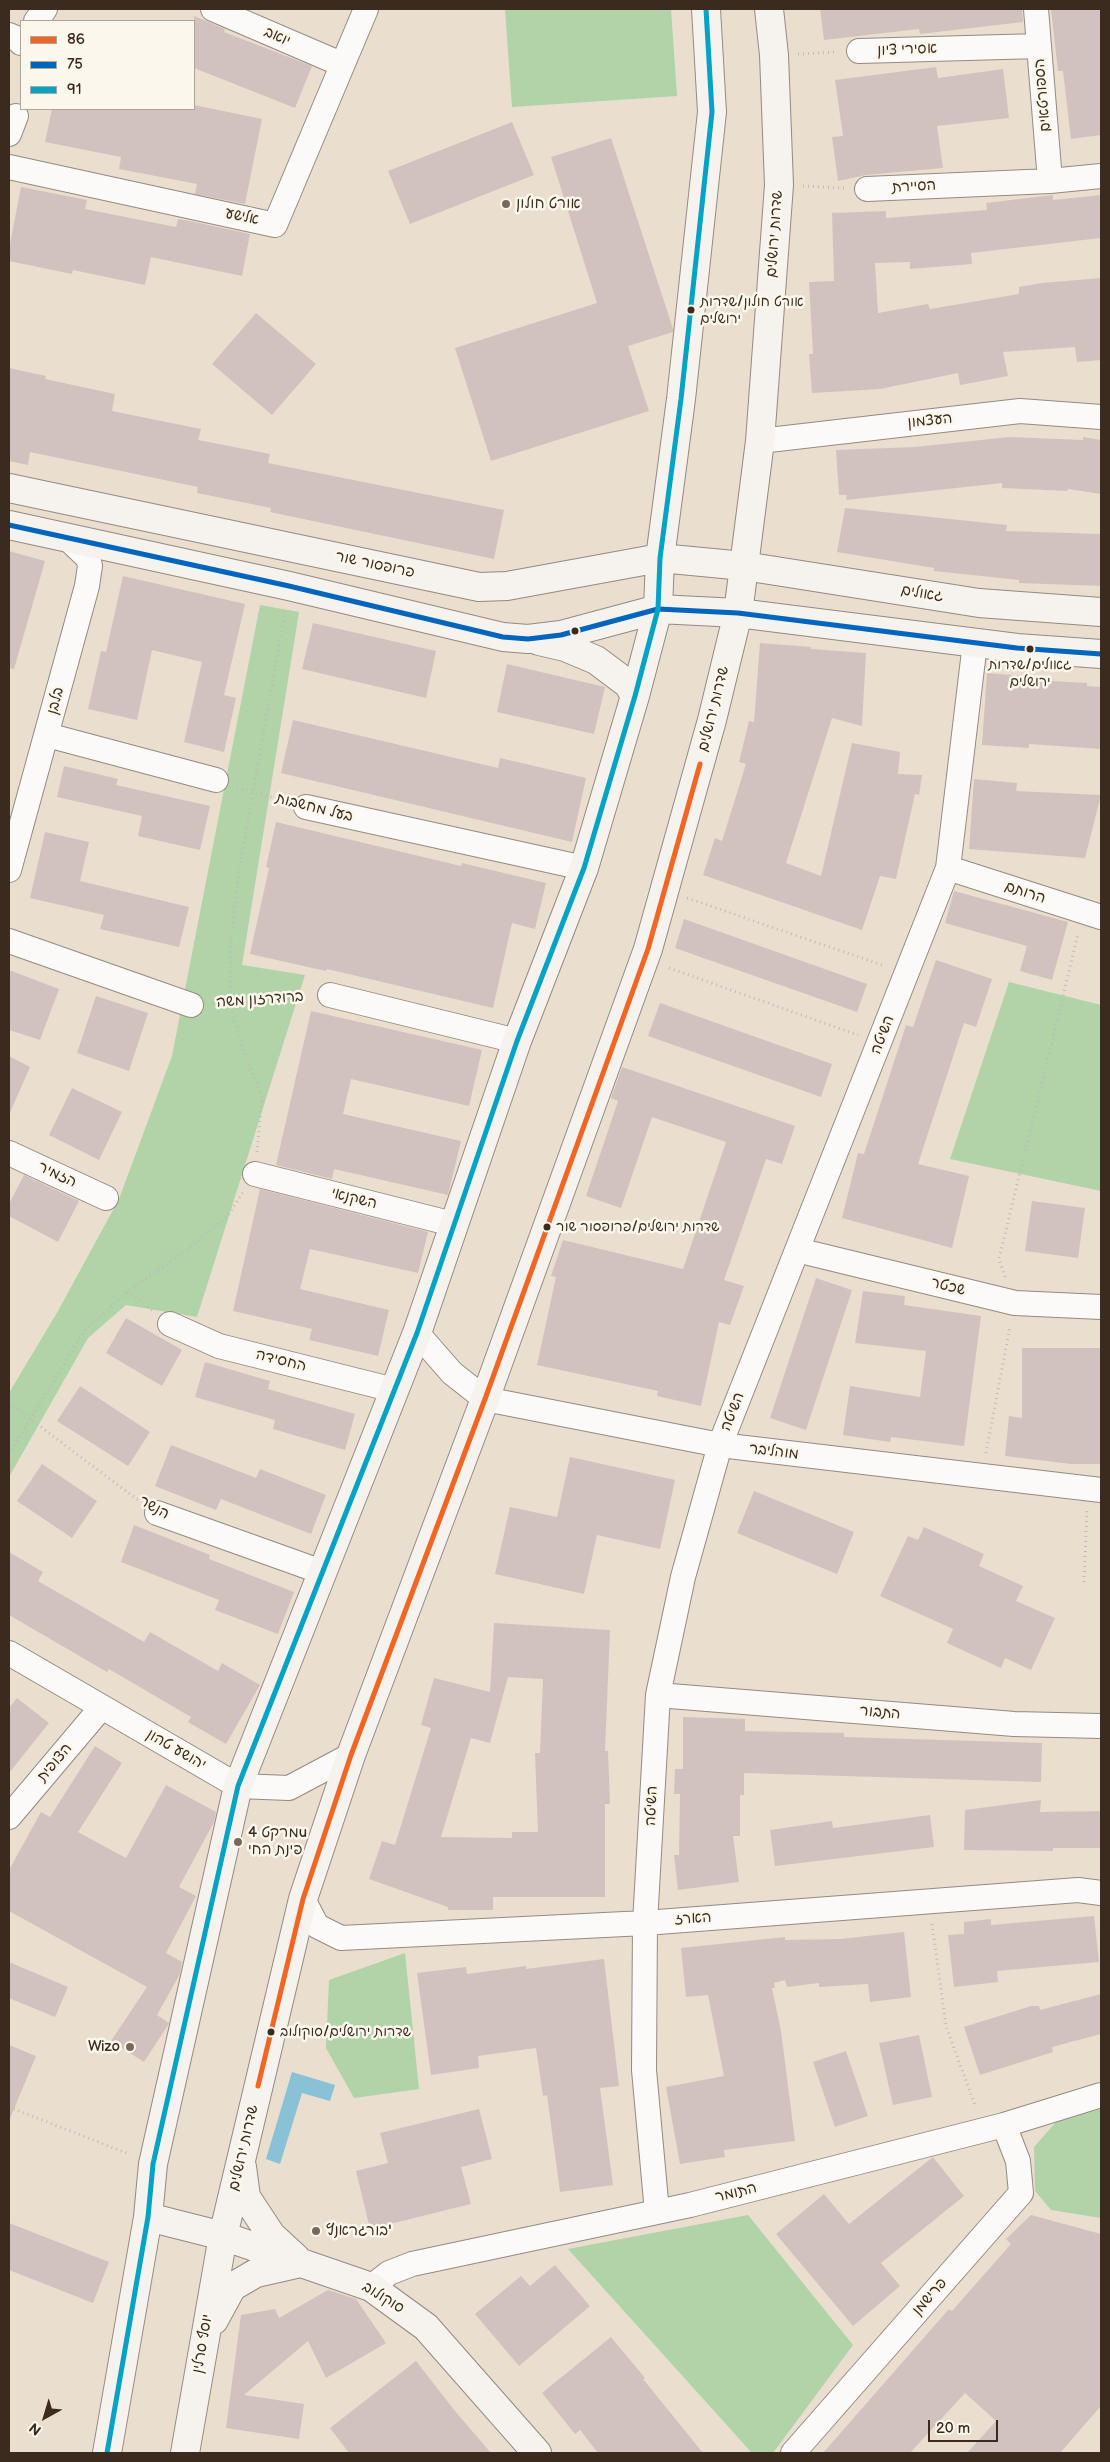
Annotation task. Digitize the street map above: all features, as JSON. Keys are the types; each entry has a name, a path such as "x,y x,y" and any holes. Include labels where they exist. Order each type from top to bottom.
{"main road":[{"path":"107,2453 148,2217 153,2164 238,1786 417,1333 517,1041 584,868 635,696 658,609 660,558 681,399 712,112 706,9"},
{"name":"שדרות ירושלים","path":"222,2236 303,1899 351,1754 485,1399 648,949 712,720 738,613 760,441 779,185 774,56 769,9"},
{"name":"פרופסור שור","path":"9,488 479,587 507,586 660,558 744,566"},
{"path":"9,525 289,586 503,637 528,639 565,647 596,660 628,684 635,696"},
{"name":"גאולים","path":"744,566 979,603 1101,612"},
{"path":"528,639 560,635 658,609 738,613 975,643 1101,654"},
{"path":"240,2160 246,2197 271,2235 300,2263"},
{"name":"סוקולוב","path":"148,2217 222,2236 371,2287 426,2327 537,2453"},
{"name":"יוסף סרלין","path":"185,2453 222,2236"},
{"path":"204,2339 232,2287 256,2273 300,2263"}],"street":[{"path":"37,20 45,9"},
{"name":"יואב","path":"213,9 341,64"},
{"name":"אלישע","path":"9,167 275,225 341,64 366,9"},
{"name":"הספורטאים","path":"1036,9 1050,181"},
{"path":"9,35 20,42"},
{"name":"אסירי ציון","path":"860,51 1039,46"},
{"name":"הסיירת","path":"867,189 1050,181 1101,176"},
{"name":"העצמון","path":"760,441 1020,412 1101,417"},
{"name":"בלבן","path":"9,870 47,736 90,566 82,550 68,539"},
{"name":"השיטה","path":"657,2212 644,2070 645,1923 658,1695 683,1576 720,1445 948,868 975,643"},
{"path":"47,736 216,780"},
{"name":"בעל מחשבות","path":"306,808 584,868"},
{"name":"הרותם","path":"948,868 1092,914"},
{"path":"9,941 191,1005"},
{"path":"330,995 517,1041"},
{"name":"הזמיר","path":"9,1153 106,1198"},
{"name":"השקנאי","path":"255,1174 453,1224"},
{"name":"שכטר","path":"797,1250 1015,1303 1101,1307"},
{"name":"החסידה","path":"170,1324 219,1346 394,1390"},
{"name":"מוהליבר","path":"417,1333 452,1373 485,1399 720,1445 1095,1489"},
{"name":"הנשר","path":"157,1513 322,1572"},
{"name":"יהושע טהון","path":"9,1653 238,1786 289,1788 351,1754"},
{"name":"התבור","path":"658,1695 1014,1724 1101,1726"},
{"name":"הצופית","path":"9,1818 101,1708"},
{"name":"הארז","path":"303,1899 317,1926 341,1938 645,1923 1078,1890 1101,1893"},
{"name":"התומר","path":"371,2287 389,2273 412,2264 657,2212 994,2128 1101,2095"},
{"name":"פרישמן","path":"792,2453 1021,2193 1018,2161 994,2128"}],"path":[{"name":"אסירי ציון","path":"774,56 860,51"},
{"path":"779,185 867,189"},
{"path":"9,1454 85,1330 127,1292 185,1251 227,1217 255,1174 262,1099 242,1045 230,1003 231,943 238,876 289,586"},
{"name":"בעל מחשבות","path":"216,780 306,808"},
{"path":"709,906 906,974"},
{"path":"982,1476 1015,1303 999,1258 1092,914"},
{"path":"666,967 880,1042"},
{"name":"ברודרזון משה","path":"191,1005 330,995"},
{"path":"127,1292 170,1324"},
{"name":"הנשר","path":"9,1403 157,1513"},
{"path":"1084,1582 1095,1489"},
{"path":"929,1902 946,2026 994,2128"},
{"path":"9,2106 153,2164"}],"green space":[{"path":"505,9 671,9 677,96 512,107"},
{"path":"260,605 299,612 242,965 305,975 197,1317 126,1305 88,1338 9,1477 9,1393 58,1311 119,1199 172,1056"},
{"path":"1009,982 1101,1005 1101,1191 950,1159"},
{"path":"405,1953 419,2089 354,2098 326,2048 329,1980"},
{"path":"1101,2109 1101,2218 1051,2210 1035,2191 1034,2147 1056,2122"},
{"path":"748,2215 853,2345 773,2453 752,2453 568,2249"}],"water":[{"path":"292,2072 335,2085 330,2101 302,2093 280,2164 266,2159"}],"building":[{"path":"820,9 1022,9 1023,22 920,34 919,29 824,40"},
{"path":"1051,9 1101,9 1101,135 1071,139 1063,71 1058,71"},
{"path":"194,16 225,29 224,32 312,66 295,108 195,68"},
{"path":"936,67 938,78 1003,69 1009,118 937,126 943,168 866,175 838,181 832,137 843,136 835,80"},
{"path":"195,105 262,119 245,204 195,194 197,184 119,169 121,157 45,142 52,110 195,110"},
{"path":"512,122 534,175 410,224 388,171"},
{"path":"611,138 673,329 673,332 628,346 649,411 491,461 455,348 597,303 551,157"},
{"path":"21,187 87,200 85,209 176,227 178,219 250,234 242,276 151,257 145,285 73,270 72,274 9,261 9,249"},
{"path":"1053,195 1053,200 1101,195 1101,238 971,253 972,264 910,269 910,262 875,263 878,313 928,304 930,309 1019,294 1019,287 1042,283 1101,278 1101,360 1077,362 1075,347 1003,352 1008,376 960,385 958,373 880,389 812,393 809,354 813,354 809,282 834,281 832,213 886,211 886,218 987,210 986,203"},
{"path":"256,313 316,364 272,415 212,364"},
{"path":"9,368 46,376 45,379 115,394 112,411 201,429 198,440 270,454 268,463 504,510 494,559 270,512 271,508 197,493 198,487 30,452 28,465 9,461"},
{"path":"1009,437 1083,440 1083,437 1101,440 1101,494 1068,489 1067,491 1002,488 1002,483 846,500 847,495 839,495 836,450 915,447"},
{"path":"845,508 1007,525 1006,531 1101,534 1101,586 1019,583 1019,580 934,571 934,568 837,552"},
{"path":"9,551 45,561 14,669 9,668"},
{"path":"123,576 245,604 224,695 236,698 224,752 184,742 202,662 152,650 137,720 88,709 101,651 106,652"},
{"path":"313,623 436,651 426,698 302,669"},
{"path":"760,643 866,653 862,726 832,718 786,863 821,876 852,743 900,752 898,774 922,775 919,795 915,794 896,879 880,876 862,930 703,875 715,838 722,841 746,764 739,762 749,721 754,722"},
{"path":"507,664 605,687 594,734 497,712"},
{"path":"987,673 1034,677 1034,680 1087,683 1087,686 1101,687 1101,749 1029,744 1029,748 982,745"},
{"path":"293,720 498,768 500,758 586,778 572,842 281,773"},
{"path":"64,766 118,779 116,785 210,806 200,850 138,836 142,816 57,797"},
{"path":"974,779 1017,783 1016,791 1101,795 1085,858 969,849"},
{"path":"276,822 461,866 462,863 546,883 535,929 512,923 493,1008 327,969 326,971 250,954 269,868 266,867"},
{"path":"45,832 89,842 80,881 189,907 179,947 100,929 104,915 30,898"},
{"path":"954,891 1068,922 1052,980 1020,971 1027,946 945,923"},
{"path":"684,919 867,984 857,1012 675,948"},
{"path":"936,960 992,979 976,1027 964,1023 918,1164 969,1176 952,1248 842,1218 858,1153 864,1154 906,1025 913,1027"},
{"path":"9,970 59,989 40,1040 9,1030"},
{"path":"96,996 148,1013 129,1071 77,1053"},
{"path":"660,1003 832,1064 821,1097 648,1036"},
{"path":"311,1011 482,1050 469,1106 351,1079 343,1114 461,1141 448,1195 334,1169 332,1179 276,1165"},
{"path":"9,1056 30,1067 9,1115"},
{"path":"622,1067 795,1126 782,1164 766,1159 724,1280 744,1286 730,1325 719,1322 701,1406 657,1396 658,1391 537,1365 556,1277 551,1276 563,1240 683,1269 726,1142 652,1117 621,1208 586,1196 618,1101 611,1098"},
{"path":"72,1088 122,1112 99,1160 49,1135"},
{"path":"24,1175 79,1201 58,1242 9,1216 9,1204"},
{"path":"260,1189 428,1232 418,1273 310,1249 300,1289 389,1310 378,1356 309,1340 312,1329 233,1311"},
{"path":"1032,1201 1085,1208 1078,1258 1025,1251"},
{"path":"816,1278 852,1290 806,1430 770,1418"},
{"path":"863,1291 905,1296 904,1305 981,1316 964,1446 891,1437 890,1442 843,1435 850,1386 920,1397 926,1351 855,1343"},
{"path":"126,1318 182,1350 162,1386 106,1353"},
{"path":"1022,1348 1101,1348 1101,1464 1071,1464 1005,1456 1009,1416 1022,1418"},
{"path":"205,1362 270,1381 268,1389 355,1414 345,1450 273,1429 275,1420 195,1397"},
{"path":"80,1386 150,1432 128,1466 57,1421"},
{"path":"171,1445 256,1478 260,1469 326,1495 311,1534 221,1499 216,1510 155,1486"},
{"path":"570,1457 675,1480 660,1549 597,1535 584,1594 495,1574 510,1507 557,1517"},
{"path":"42,1464 97,1501 72,1538 17,1501"},
{"path":"754,1491 854,1532 837,1574 737,1533"},
{"path":"134,1525 210,1555 209,1559 294,1592 278,1634 215,1610 219,1600 121,1562"},
{"path":"924,1527 984,1554 979,1566 1023,1586 1016,1601 1055,1618 1031,1670 1005,1658 1001,1668 947,1643 953,1629 880,1596 908,1536 918,1540"},
{"path":"9,1552 43,1572 38,1581 144,1642 150,1632 218,1671 222,1663 260,1685 226,1744 188,1722 191,1717 109,1669 107,1672 9,1615"},
{"path":"494,1623 610,1630 605,1751 608,1751 610,1804 605,1804 605,1897 493,1897 493,1910 448,1910 448,1907 369,1879 382,1841 395,1845 431,1728 421,1725 434,1678 490,1692","holes":["508,1677 543,1679 540,1753 535,1753 538,1832 512,1832 512,1838 441,1837 471,1738 490,1743"]},
{"path":"17,1698 49,1723 9,1773 9,1708"},
{"path":"683,1717 745,1719 745,1731 844,1733 844,1737 1042,1743 1041,1782 744,1773 744,1795 740,1795 740,1836 733,1836 739,1882 678,1890 674,1855 679,1855 680,1794 674,1794 675,1769 683,1769"},
{"path":"95,1746 122,1763 78,1832 126,1858 166,1785 216,1812 214,1822 179,1887 196,1896 166,1953 182,1962 180,1974 157,2015 169,2023 144,2062 111,2041 147,1987 9,1911 9,1870 41,1812 50,1817"},
{"path":"1041,1800 1040,1812 1101,1811 1101,1848 1053,1848 1053,1851 964,1850 965,1810"},
{"path":"930,1815 934,1847 775,1866 770,1830 832,1821 833,1828"},
{"path":"1094,1916 1099,1962 997,1971 998,1982 954,1987 948,1935 964,1934 964,1922 991,1919 991,1925"},
{"path":"904,1932 911,1997 870,2002 868,1984 819,1987 819,1983 787,1987 785,1980 774,1983 775,1988 772,1988 781,2031 795,2141 724,2150 725,2157 680,2164 666,2087 724,2076 708,1995 686,1997 681,1948 785,1937 785,1940 840,1939"},
{"path":"604,1959 619,2086 600,2088 613,2185 560,2192 547,2095 543,2096 536,2048 478,2056 479,2068 431,2075 417,1973 466,1967 467,1974 526,1966 526,1969"},
{"path":"9,1962 68,1987 55,2017 9,1998"},
{"path":"1101,1994 1101,2034 1052,2047 1053,2052 980,2075 964,2027 1031,2006 1039,2006 1040,2010"},
{"path":"919,2035 932,2097 893,2105 879,2043"},
{"path":"9,2045 36,2056 9,2121"},
{"path":"846,2051 868,2116 835,2127 813,2062"},
{"path":"479,2109 492,2159 461,2167 471,2204 370,2229 356,2171 388,2163 380,2133"},
{"path":"933,2157 964,2196 881,2263 900,2286 853,2326 776,2234 824,2194 849,2224"},
{"path":"1031,2215 1101,2234 1101,2406 1060,2453 967,2453 996,2421 965,2393 910,2453 823,2453 949,2309 952,2311 1011,2244 1006,2239"},
{"path":"9,2223 109,2262 93,2303 9,2270"},
{"path":"555,2265 590,2306 519,2366 475,2314 521,2276 530,2286"},
{"path":"328,2290 356,2299 386,2343 326,2378 308,2341 244,2395 304,2404 299,2439 226,2428 241,2315 275,2309 279,2318"},
{"path":"611,2337 703,2453 598,2453 580,2430 575,2434 542,2393"},
{"path":"416,2361 491,2453 349,2453 330,2428"}],"transit line":[{"name":"91","path":"107,2453 148,2217 153,2164 238,1786 417,1333 517,1041 584,868 635,696 658,609 660,558 681,399 712,112 706,9"},
{"name":"75","path":"9,525 289,586 503,637 528,639 561,635 658,609 738,613 1017,648 1101,654"},
{"name":"86","path":"258,2086 303,1899 351,1755 485,1399 648,949 700,764"}],"place":[{"name":"אורט חולון","path":"506,204"},
{"name":"אורט חולון/שדרות ירושלים","path":"691,310"},
{"name":"גאולים/שדרות ירושלים","path":"1030,649"},
{"name":"שדרות ירושלים/פרופסור שור","path":"547,1227"},
{"name":"מרקט 4u פינת החי","path":"238,1842"},
{"name":"שדרות ירושלים/סוקולוב","path":"271,2032"},
{"name":"Wizo","path":"130,2047"},
{"name":"בורגראנץ'","path":"316,2231"}]}
